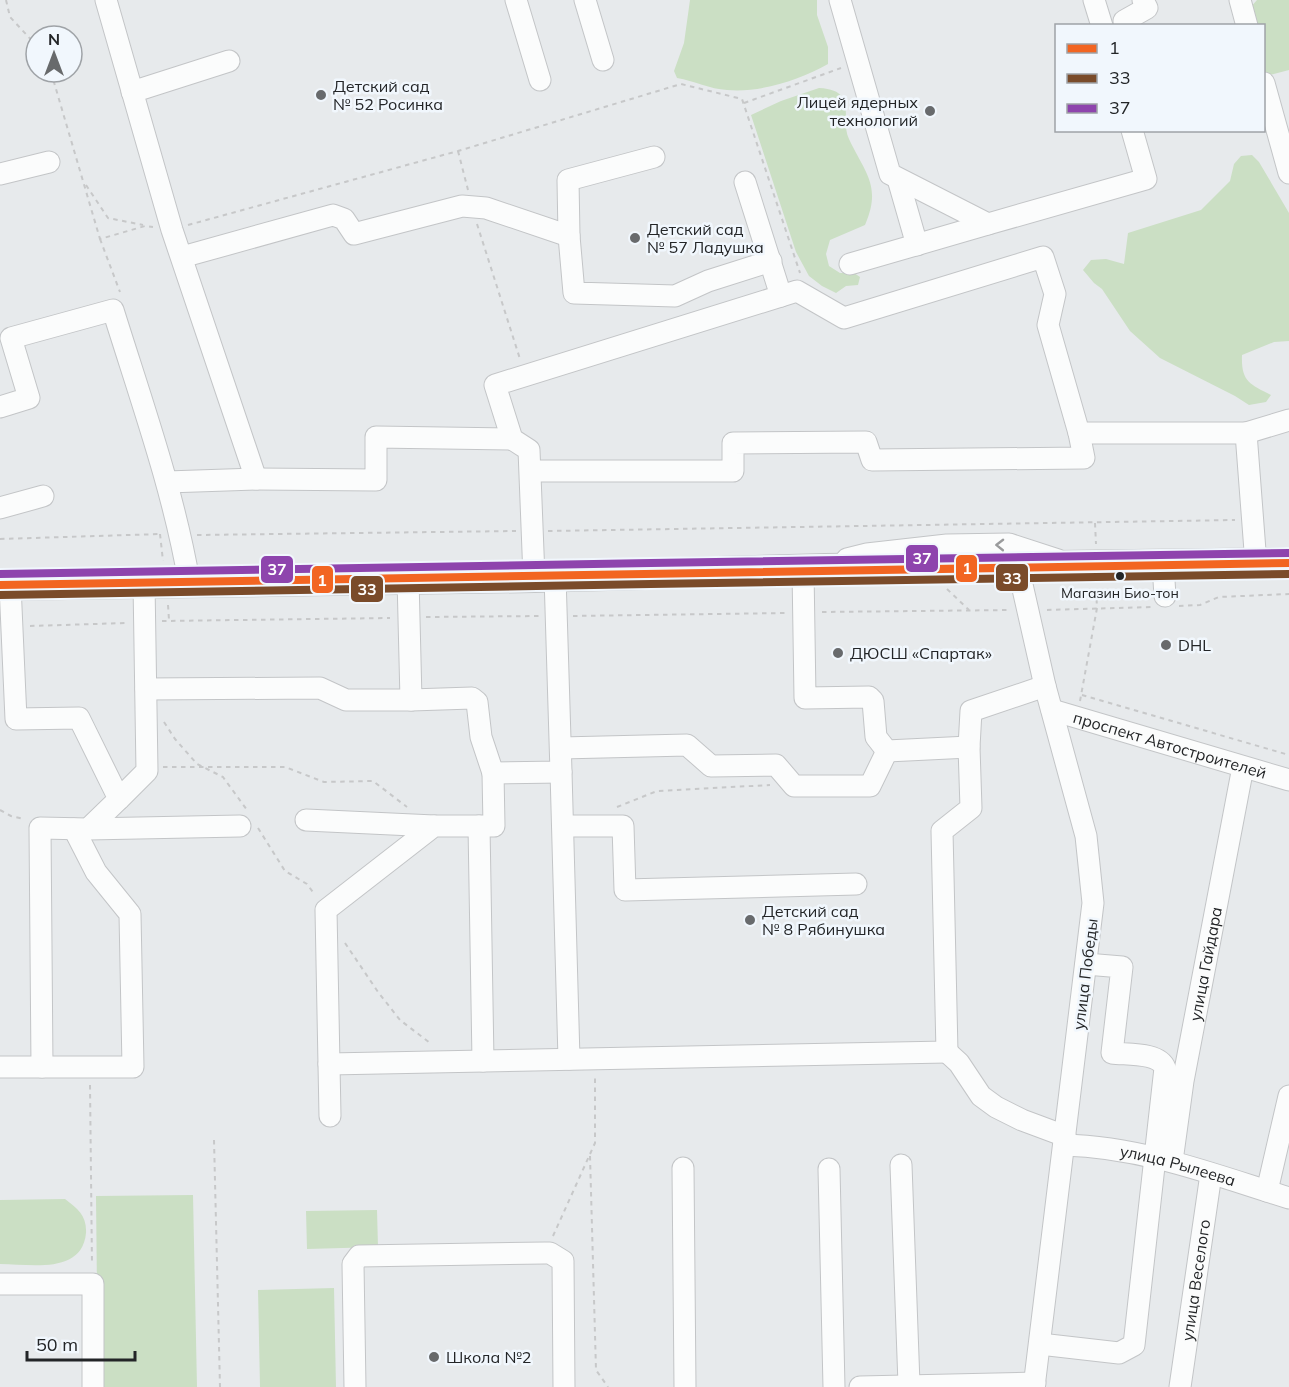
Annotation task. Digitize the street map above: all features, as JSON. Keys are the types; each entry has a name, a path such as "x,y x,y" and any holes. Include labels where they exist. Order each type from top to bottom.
{"highway":[{"path":"5,585 1289,563"}],"street":[{"path":"106,0 172,230 256,479"},
{"path":"516,0 540,80"},
{"path":"585,0 603,60"},
{"path":"840,0 890,174 988,224"},
{"path":"1094,0 1100,24"},
{"path":"1125,24 1124,21 1147,8 1143,0"},
{"path":"1240,0 1246,24"},
{"path":"132,92 229,61"},
{"path":"1265,90 1289,173"},
{"path":"850,264 1146,179 1133,132"},
{"path":"654,157 568,180 569,236 574,292 675,296 708,281 771,261"},
{"path":"0,174 49,162"},
{"path":"898,178 917,245"},
{"path":"746,182 782,296"},
{"path":"182,257 333,215 344,219 354,234 462,206 486,208 569,236"},
{"path":"512,439 495,385 797,291 844,318 1043,257 1055,294 1048,325 1084,458 872,460 866,442 733,443 733,471 531,471"},
{"path":"0,407 29,398 11,338 113,310 167,482 181,535 189,581"},
{"path":"1079,433 1246,433 1289,420"},
{"path":"1246,433 1256,564"},
{"path":"167,482 256,479 376,480 376,438 512,439 529,450 533,531 557,616 569,1059"},
{"path":"0,508 43,496"},
{"path":"887,751 876,736 873,701 869,697 805,698 803,570 867,554 947,545 1009,544 1076,567"},
{"path":"1162,565 1165,603"},
{"name":"улица Победы","path":"1018,567 1045,686 1086,836 1093,903 1035,1385"},
{"path":"408,578 411,700"},
{"path":"81,829 119,799 147,771 153,689 145,622 144,583"},
{"path":"5,585 12,627 8,704 16,719 79,718 119,799"},
{"path":"329,1064 946,1052 942,831 971,808 969,747 972,711 1045,686"},
{"path":"153,689 320,688 346,700 472,698 477,702 481,737 494,773 494,826 430,826 306,820"},
{"name":"проспект Автостроителей","path":"1052,710 1289,780"},
{"path":"561,748 687,745 711,766 776,765 794,786 870,786 887,751"},
{"path":"887,751 969,747"},
{"name":"улица Гайдара","path":"1163,1159 1183,1081 1243,767"},
{"path":"494,773 561,772"},
{"path":"42,1067 40,828 81,829 249,823"},
{"path":"330,1116 326,909 430,826"},
{"path":"479,826 483,1061"},
{"path":"562,826 623,826 625,890 856,884"},
{"path":"0,1067 133,1067 130,914 96,872 81,829"},
{"path":"1040,1344 1119,1353 1134,1345 1163,1159 1165,1068 1163,1062 1156,1058 1112,1053 1122,968 1086,964"},
{"name":"улица Рылеева","path":"946,1052 959,1063 981,1096 996,1107 1065,1140 1163,1159 1289,1198"},
{"path":"1267,1191 1289,1096"},
{"path":"901,1165 909,1384"},
{"path":"683,1168 685,1387"},
{"path":"829,1169 834,1387"},
{"name":"улица Веселого","path":"1180,1387 1211,1174"},
{"path":"355,1387 353,1264 359,1256 545,1253 550,1253 563,1261 564,1387"},
{"path":"0,1284 93,1284 93,1387"},
{"path":"860,1387 909,1384 1035,1385"}],"path":[{"path":"6,0 10,17 24,32"},
{"path":"744,103 846,66"},
{"path":"54,84 100,239 121,294"},
{"path":"83,182 108,218 172,230 458,151 681,84 742,99 807,296"},
{"path":"458,151 472,207 525,376"},
{"path":"100,239 145,226"},
{"path":"0,539 159,534 1252,520"},
{"path":"947,589 969,610"},
{"path":"12,627 145,622 1027,610 1165,603 1200,605 1219,597 1289,594"},
{"path":"153,689 161,717 175,739 197,764 223,777 249,823 285,871 306,884 326,909 346,945 400,1020 430,1043 461,1062"},
{"path":"1082,695 1289,755"},
{"path":"160,767 285,767 324,782 372,781 404,803 430,826"},
{"path":"596,826 604,812 657,791 794,786"},
{"path":"545,1253 595,1143 595,1059"},
{"path":"89,1067 93,1284"},
{"path":"214,1140 220,1387"},
{"path":"590,1156 596,1370 606,1387"}],"green space":[{"path":"690,0 817,0 817,15 828,47 828,64 792,80 753,89 721,89 677,78 674,71 684,43"},
{"path":"1257,0 1289,0 1289,70 1270,75 1265,72 1265,24 1251,24 1249,9"},
{"path":"819,88 832,90 840,94 844,100 849,139 866,171 872,190 870,212 865,225 830,240 826,254 829,266 840,273 854,273 860,277 858,285 846,286 836,293 809,276 796,252 751,115 781,101"},
{"path":"1252,155 1259,162 1289,213 1289,341 1274,342 1242,355 1243,371 1248,381 1271,395 1266,402 1249,405 1160,358 1130,331 1102,289 1083,270 1091,260 1106,259 1124,264 1128,233 1201,210 1230,181 1234,164 1241,156"},
{"path":"193,1195 197,1387 98,1387 96,1196"},
{"path":"65,1199 81,1213 86,1227 82,1246 75,1256 53,1264 0,1264 0,1200"},
{"path":"377,1210 378,1247 307,1249 306,1211"},
{"path":"334,1288 336,1387 260,1387 258,1290"}],"transit line":[{"name":"37","path":"0,574 1289,553"},
{"name":"1","path":"0,585 1289,563"},
{"name":"33","path":"0,595 1289,574"}],"place":[{"name":"Детский сад № 52 Росинка","path":"321,95"},
{"name":"Лицей ядерных технологий","path":"930,111"},
{"name":"Детский сад № 57 Ладушка","path":"635,238"},
{"name":"Магазин Био-тон","path":"1120,576"},
{"name":"DHL","path":"1166,645"},
{"name":"ДЮСШ «Спартак»","path":"838,653"},
{"name":"Детский сад № 8 Рябинушка","path":"750,920"},
{"name":"Школа №2","path":"434,1357"}]}
